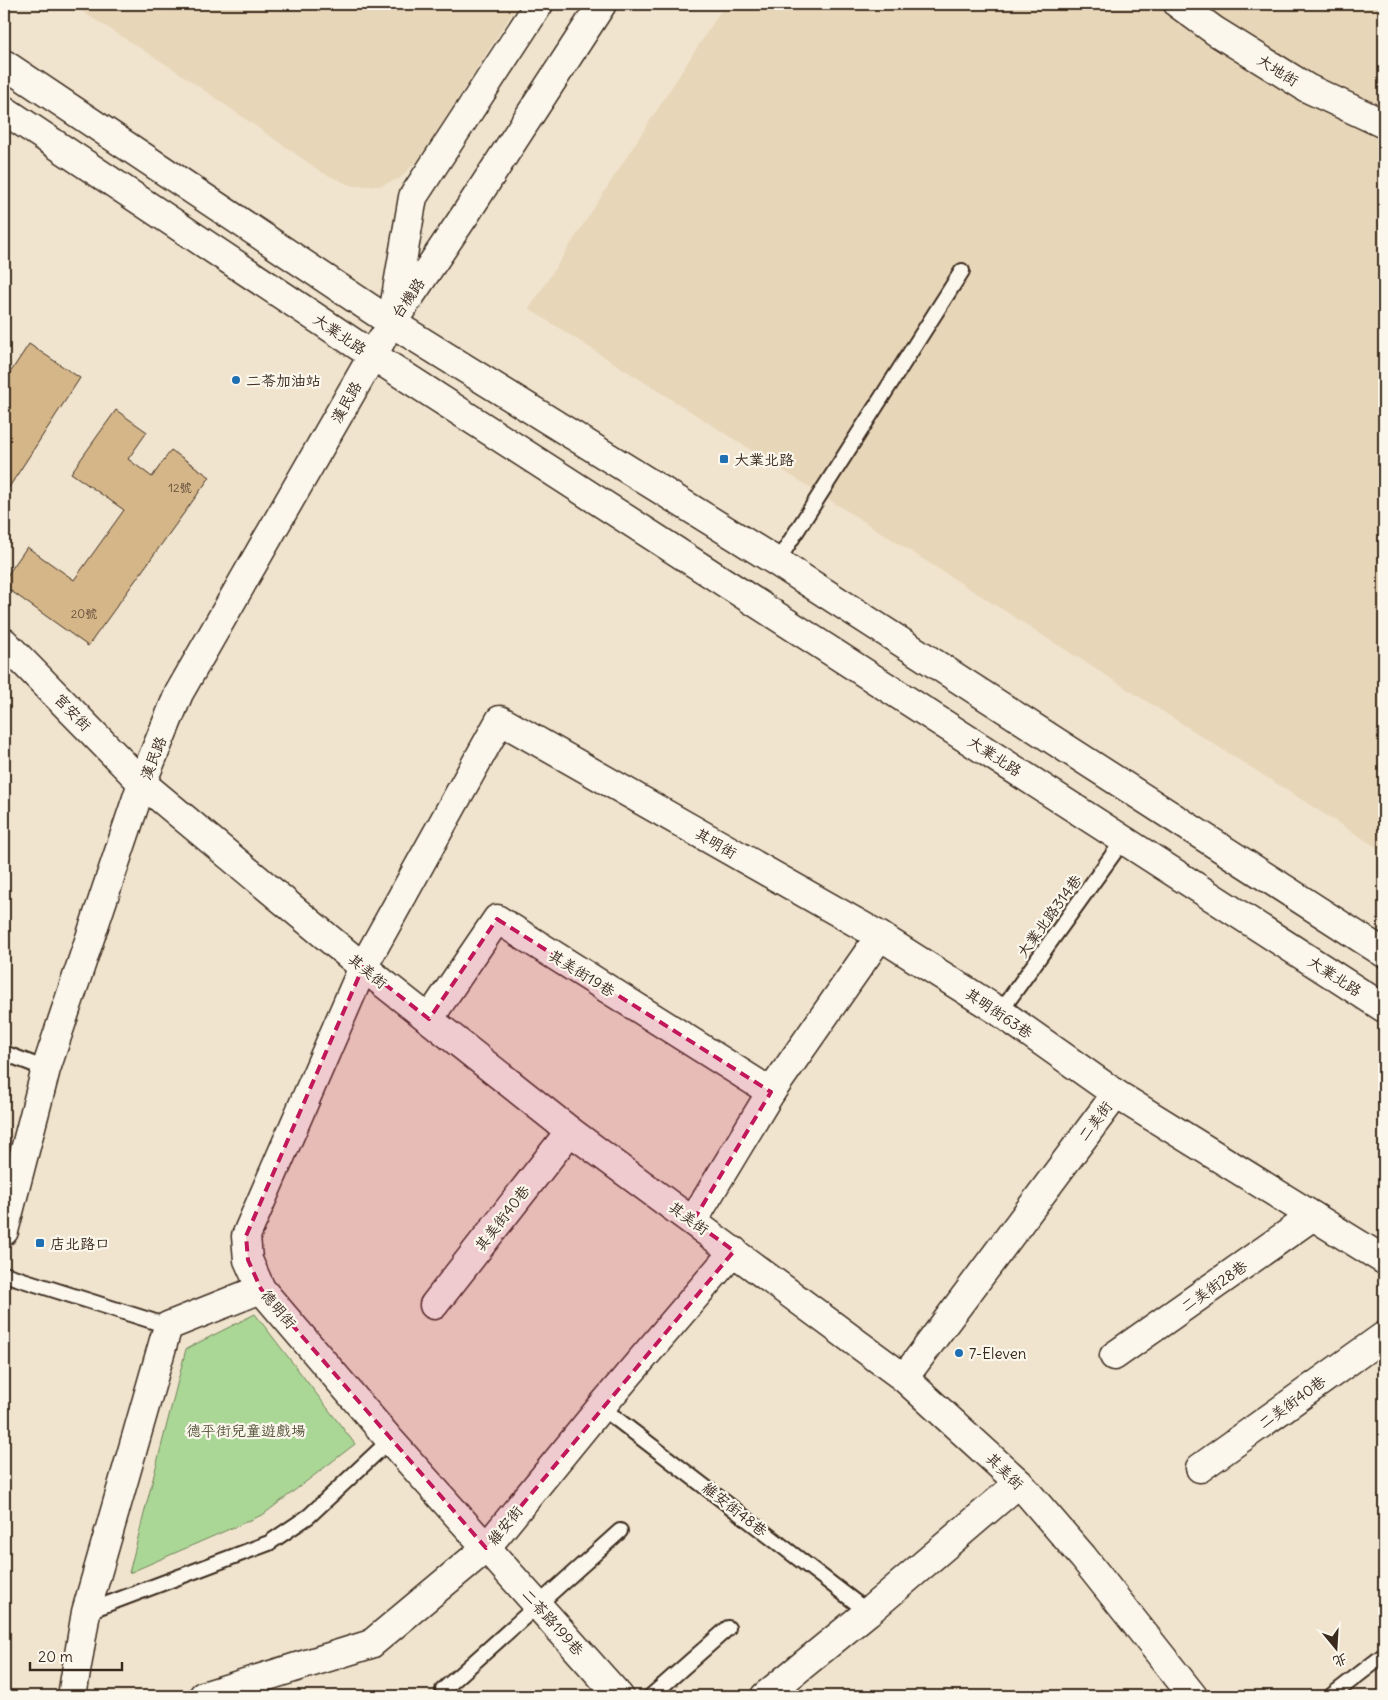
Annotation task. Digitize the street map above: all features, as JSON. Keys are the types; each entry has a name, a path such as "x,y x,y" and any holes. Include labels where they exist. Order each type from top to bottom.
{"street":[{"name":"台機路","path":"392,323 413,197 539,4"},
{"name":"台機路","path":"392,323 465,215 602,4"},
{"name":"大地街","path":"1178,4 1215,31 1307,88 1384,124"},
{"path":"4,64 392,323 777,562 1384,953"},
{"name":"大業北路","path":"4,110 372,355 1384,1008"},
{"name":"漢民路","path":"4,1231 46,1070 142,783 179,693 392,323"},
{"name":"宮安街","path":"6,647 142,783"},
{"name":"其明街","path":"363,967 500,720 880,936"},
{"name":"其美街","path":"142,783 428,1020 570,1131 904,1378 1019,1483 1083,1557 1193,1696"},
{"name":"其美街19巷","path":"428,1020 497,919 771,1092"},
{"path":"693,1221 771,1092 880,936"},
{"name":"其明街63巷","path":"880,936 1000,1012 1116,1094"},
{"name":"德明街","path":"363,967 246,1236 248,1260 261,1289 390,1440 486,1548"},
{"name":"二美街","path":"904,1378 1116,1094 1384,1260"},
{"name":"其美街40巷","path":"434,1305 570,1131"},
{"name":"二美街28巷","path":"1114,1356 1314,1216"},
{"name":"維安街","path":"219,1694 371,1644 486,1548 734,1251"},
{"path":"72,1696 86,1612 168,1326 261,1289"},
{"name":"二美街40巷","path":"1200,1468 1384,1336"},
{"path":"768,1694 868,1612 1019,1483"},
{"name":"二苓路199巷","path":"486,1548 620,1696"}],"lane":[{"path":"777,562 962,271"},
{"name":"大業北路314巷","path":"1000,1012 1124,839"},
{"path":"4,1053 46,1070"},
{"path":"4,1274 168,1326"},
{"name":"維安街48巷","path":"602,1407 868,1612"},
{"path":"86,1612 269,1544 310,1516 390,1440"},
{"path":"444,1693 537,1605 620,1531"},
{"path":"651,1696 728,1628"},
{"path":"1331,1696 1384,1655"}],"highlighted area":[{"path":"497,919 771,1092 693,1221 734,1251 486,1548 261,1289 248,1260 246,1236 363,967 429,1019"}],"shaded area":[{"path":"70,4 518,4 421,157 399,179 379,186 352,186 323,173 175,70"},
{"path":"725,4 1384,4 1384,852 529,309"}],"green space":[{"name":"德平街兒童遊戲場","path":"255,1314 355,1444 264,1514 129,1573 186,1349"}],"building":[{"path":"29,344 80,378 4,495 4,382"},
{"path":"116,410 147,432 128,459 152,477 171,450 210,477 88,646 4,586 4,580 27,547 74,580 124,510 71,473"}],"place":[{"name":"二苓加油站","path":"236,380"},
{"name":"大業北路","path":"724,459"},
{"name":"店北路口","path":"40,1243"},
{"name":"7-Eleven","path":"959,1353"}]}
